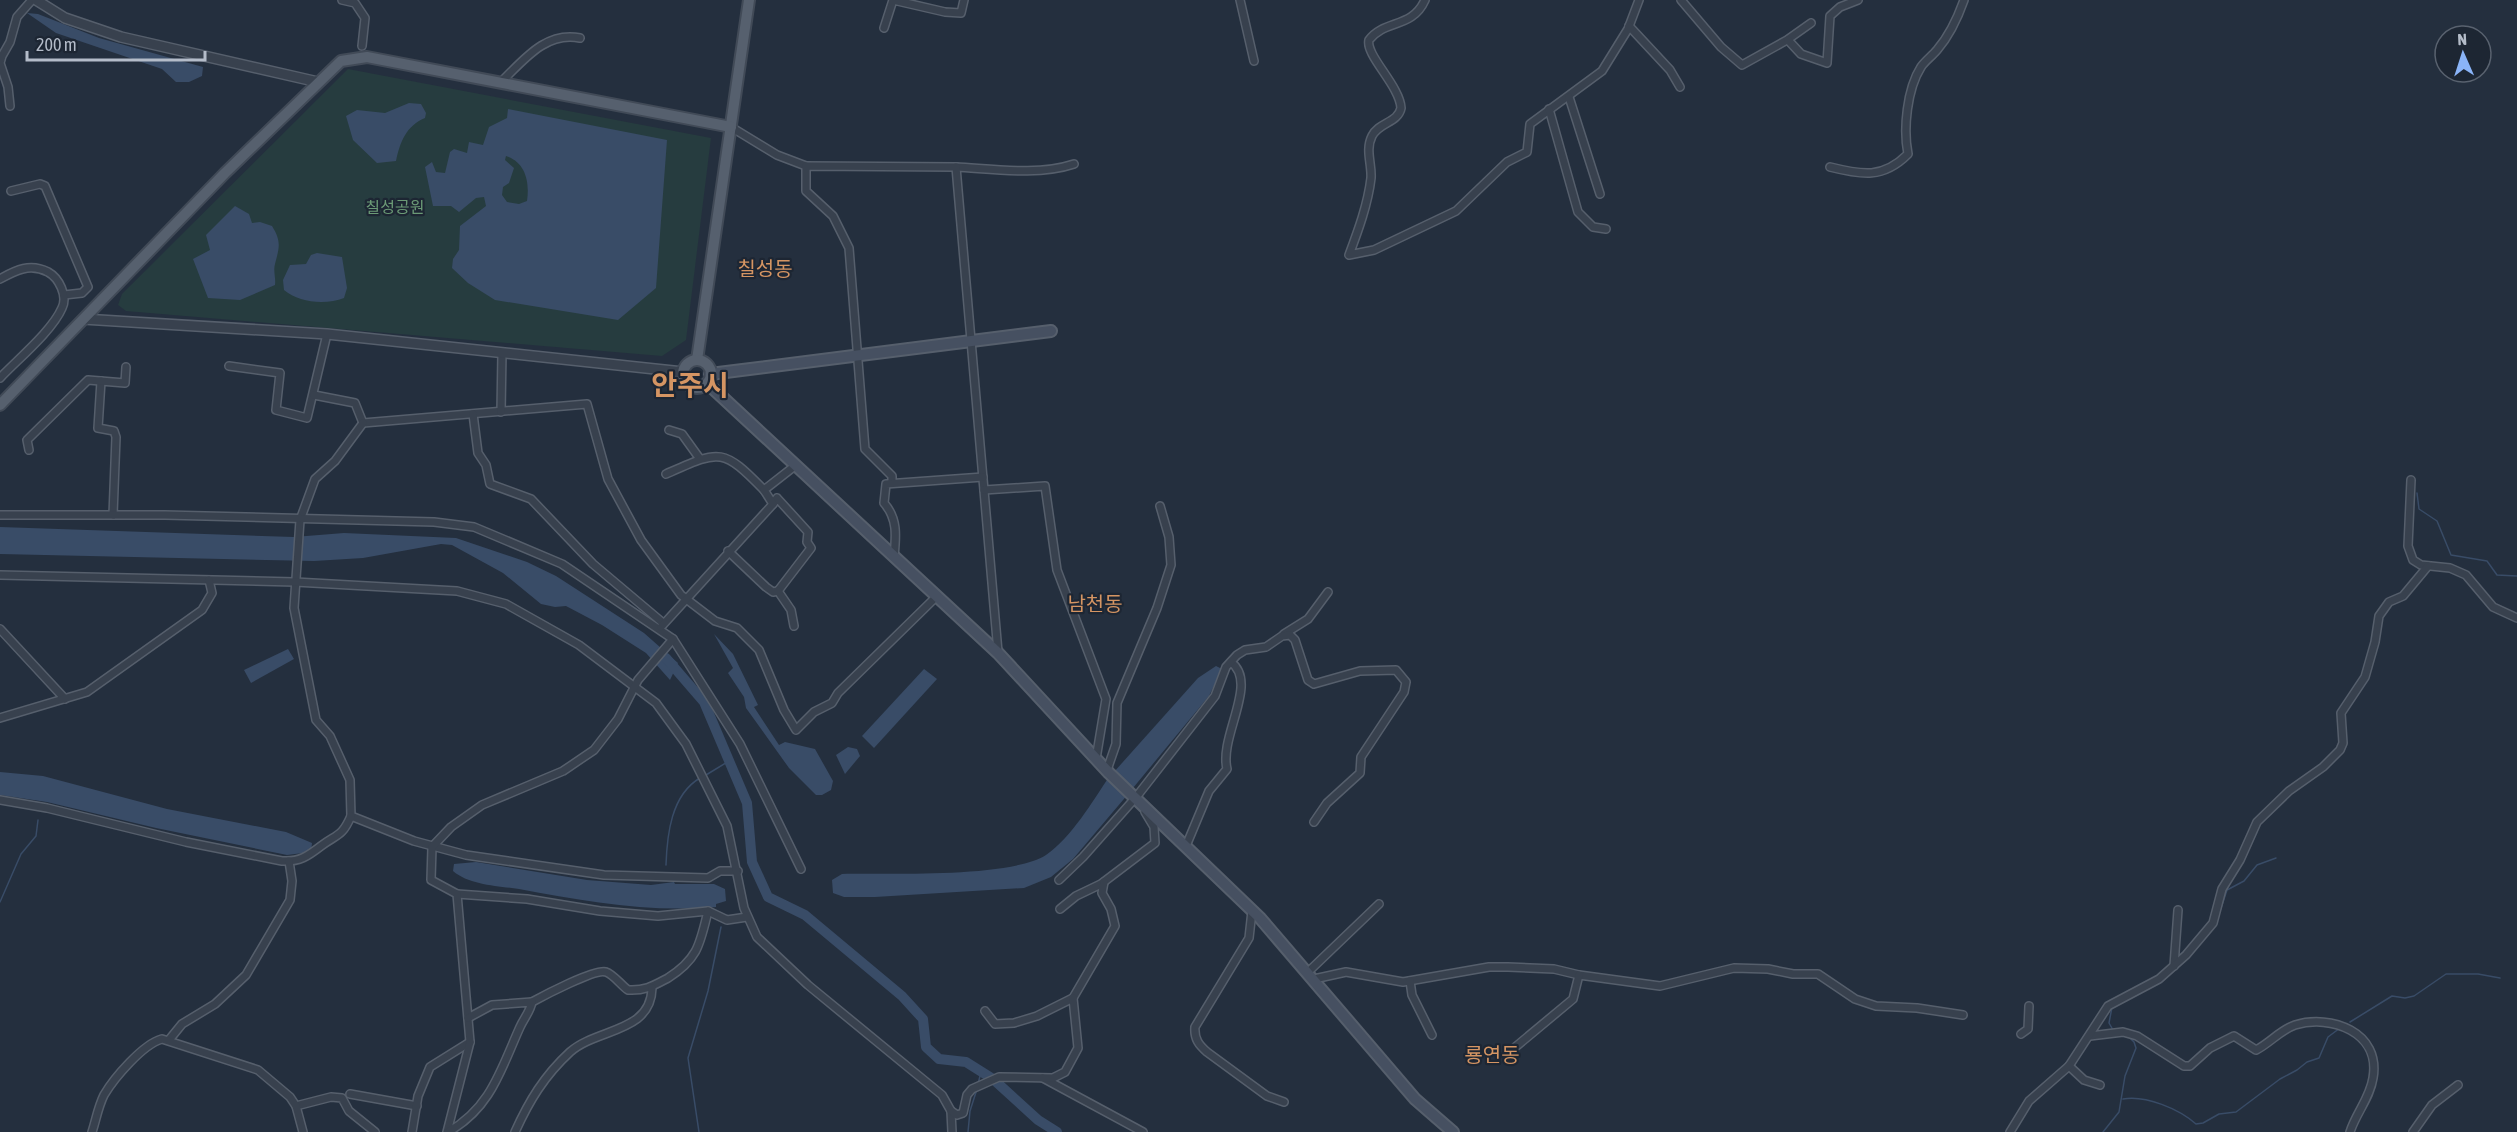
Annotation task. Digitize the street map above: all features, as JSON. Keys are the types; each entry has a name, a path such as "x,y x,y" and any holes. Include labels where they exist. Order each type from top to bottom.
{"main road":[{"path":"697,360 749,0"},
{"path":"0,405 225,173 341,61 360,57 731,127"},
{"path":"697,360 686,365 683,372 685,381 691,387 699,387 709,378 971,340 1051,331"},
{"path":"697,360 708,366 709,378 796,465 894,559 998,653 1096,759 1252,910 1311,975 1415,1099 1454,1132"}],"street":[{"path":"10,106 8,87 0,63 10,42 17,17 34,0 65,18 121,37 318,82"},
{"path":"342,0 355,3 365,18 362,46"},
{"path":"884,28 894,0 945,12 962,13 964,0"},
{"path":"1240,0 1254,61"},
{"path":"1425,0 1415,15 1405,22 1380,30 1369,40 1370,52 1386,72 1399,96 1401,108 1396,118 1382,125 1372,135 1368,150 1371,171 1368,196 1349,255 1374,250 1462,207 1483,183 1507,162 1527,152 1530,124 1602,71 1629,26 1639,0"},
{"path":"1681,0 1721,47 1742,65 1788,40 1811,23"},
{"path":"1788,40 1801,54 1827,63 1830,16 1840,7 1858,0"},
{"path":"1830,167 1858,174 1893,169 1908,154 1905,141 1912,87 1921,67 1939,48 1958,16 1964,0"},
{"path":"1629,26 1670,70 1680,87"},
{"path":"500,83 536,49 554,38 568,36 580,38"},
{"path":"1569,97 1600,194"},
{"path":"1549,109 1578,212 1593,227 1605,229"},
{"path":"731,127 777,155 806,166 1061,168 1074,164"},
{"path":"806,166 806,191 833,216 849,249 865,450 892,476 892,483"},
{"path":"956,167 998,653"},
{"path":"11,191 40,184 45,186 88,287 82,293 64,295"},
{"path":"0,279 19,268 42,269 56,279 64,295 64,304 59,313 0,378"},
{"path":"84,319 327,334 683,372"},
{"path":"229,366 280,373 276,410 307,418 327,334"},
{"path":"501,412 502,353"},
{"path":"29,450 27,440 88,380 125,383 126,367"},
{"path":"101,381 98,428 114,431 116,437 112,515"},
{"path":"314,395 356,403 363,423"},
{"path":"0,800 46,808 186,842 289,861 312,855 340,835 351,816 350,780 330,736 316,720 294,608 299,522 315,479 335,461 363,423 587,404 608,479 641,540 685,598 715,621 736,628 759,650 784,710 796,730 814,712 832,703 838,693 936,597"},
{"path":"474,414 478,453 486,465 490,484 531,499 593,564 661,626 740,744 801,868"},
{"path":"669,430 682,434 699,459"},
{"path":"666,474 699,459 715,457 730,459 764,490 773,504"},
{"path":"764,490 796,465"},
{"path":"894,559 896,536 892,510 884,503 886,484 983,477"},
{"path":"2411,480 2409,554 2421,565 2450,568 2466,575 2493,607 2517,618"},
{"path":"984,490 1045,486 1057,570 1106,699 1096,759"},
{"path":"661,626 728,551 773,504 777,498 808,532 807,542 811,548 778,591 773,592 728,551"},
{"path":"1108,771 1116,744 1117,703 1157,608 1171,565 1169,537 1160,506"},
{"path":"0,514 112,515 299,522 434,522 474,527 562,564 661,626"},
{"path":"2010,1132 2029,1101 2069,1066 2109,1006 2147,987 2174,966 2213,923 2222,890 2240,860 2257,822 2289,791 2323,767 2340,750 2343,743 2341,713 2365,677 2375,642 2379,616 2383,608 2403,596 2428,566"},
{"path":"0,575 208,580 296,579 457,591 506,604 579,645 636,683 656,703 686,744 727,825 747,917 757,937 777,958 942,1095 951,1111 952,1132"},
{"path":"0,718 87,692 202,610 212,593 208,588 208,580"},
{"path":"778,591 790,610 794,626"},
{"path":"1059,880 1083,857 1135,796 1215,696 1226,667 1241,651 1266,647 1308,619 1328,592"},
{"path":"0,629 65,699"},
{"path":"1282,636 1290,636 1295,640 1308,680 1314,684 1370,669 1396,670 1406,682 1404,692 1361,757 1360,773 1327,803 1314,822"},
{"path":"671,640 636,683 601,744 583,759 563,771 482,805 451,826 432,847 431,880 457,894 527,899 600,911 658,916 708,911 727,920 747,917"},
{"path":"1186,846 1209,791 1227,769 1224,759 1229,729 1243,687 1239,669 1231,662"},
{"path":"1106,699 1117,703"},
{"path":"1060,909 1076,896 1104,882 1155,843 1154,827 1135,796"},
{"path":"351,816 432,847 604,875 708,878 720,871 738,871"},
{"path":"169,1040 182,1024 215,1004 246,975 290,900 292,881 289,861"},
{"path":"985,1011 995,1024 1014,1023 1055,1009 1073,998 1115,926 1111,909 1102,893 1104,882"},
{"path":"447,1132 470,1042 457,894"},
{"path":"1311,975 1379,904"},
{"path":"2174,966 2178,909"},
{"path":"1252,910 1249,938 1195,1028 1195,1034 1199,1045 1207,1052 1267,1096 1284,1102"},
{"path":"468,1018 492,1005 532,1002 575,981 601,972 606,972 628,990 652,988 685,968 701,941 708,911"},
{"path":"1311,975 1346,972 1410,981 1489,967 1554,969 1579,975 1660,986 1734,968 1778,970 1793,974 1818,974 1855,999 1876,1006 1917,1008 1962,1015"},
{"path":"1513,1049 1573,999 1579,975"},
{"path":"1410,981 1412,995 1432,1035"},
{"path":"515,1132 538,1085 549,1073 580,1045 640,1018 650,1000 652,988"},
{"path":"951,1111 957,1115 963,1113 967,1095 972,1089 999,1077 1043,1078 1060,1075 1077,1053 1073,998"},
{"path":"447,1132 462,1125 477,1112 504,1066 532,1002"},
{"path":"2021,1034 2028,1029 2029,1006"},
{"path":"2090,1036 2123,1032 2137,1036 2184,1066 2190,1066 2210,1048 2234,1036 2256,1050 2293,1026 2315,1021 2341,1024 2354,1031 2367,1045 2374,1061 2374,1077 2368,1098 2356,1116 2350,1132"},
{"path":"92,1132 100,1104 109,1088 152,1042 169,1040 258,1070 285,1092 296,1106 303,1132"},
{"path":"412,1132 417,1106 430,1067 470,1042"},
{"path":"2069,1066 2084,1080 2100,1085"},
{"path":"1043,1078 1061,1090 1143,1132"},
{"path":"2413,1132 2432,1105 2458,1085"},
{"path":"296,1106 331,1097 342,1098 360,1087"},
{"path":"350,1094 417,1106"},
{"path":"342,1098 349,1111 375,1132"}],"green space":[{"name":"칠성공원","path":"348,69 711,138 686,340 662,356 126,311 118,305 122,294"}],"water":[{"path":"27,13 38,14 99,38 203,67 202,76 189,82 176,82 162,69 56,33"},
{"path":"409,103 421,104 426,113 425,118 413,125 405,135 396,161 377,163 353,140 346,116 357,110 385,113"},
{"path":"508,109 667,140 656,288 618,320 495,300 468,283 452,268 453,259 459,250 460,226 486,206 484,197 476,198 459,212 451,206 433,206 425,167 432,162 436,172 445,173 450,152 454,149 467,153 469,142 483,145 489,127 507,118","holes":["506,156 525,173 528,186 527,201 519,204 507,202 502,195 503,187 509,183 514,168 505,160"]},
{"path":"235,206 249,214 252,223 260,222 272,226 279,245 274,267 275,285 240,300 208,298 193,259 210,250 206,235"},
{"path":"317,253 342,257 347,288 344,298 329,302 305,300 284,290 283,280 290,265 306,264 311,255"},
{"path":"0,527 294,537 344,533 456,538 527,562 556,576 644,633 678,663 670,680 646,653 602,625 566,606 555,607 541,604 503,573 452,545 441,544 363,558 314,561 0,554"},
{"path":"714,634 733,654 758,705 754,707 779,745 785,742 815,749 833,781 831,790 822,795 816,795 789,768 746,708 744,697 728,673 733,668"},
{"path":"288,649 294,659 251,683 244,670"},
{"path":"1216,666 1222,669 1209,696 1133,788 1114,772 1198,678"},
{"path":"924,669 937,679 874,748 862,736"},
{"path":"848,747 857,749 860,756 845,774 836,755"},
{"path":"0,772 43,776 167,809 286,832 312,843 311,852 287,855 156,828 47,802 0,795"},
{"path":"1109,777 1129,793 1073,859 1051,877 1024,888 875,897 844,897 833,893 832,880 842,874 978,871 1006,868 1046,855 1081,819"},
{"path":"476,862 587,880 651,885 674,882 675,884 714,884 725,889 726,901 716,904 716,907 691,908 617,905 484,884 467,879 453,871 454,864"}],"waterway":[{"path":"2417,493 2419,509 2437,521 2451,555 2487,561 2497,575 2517,576"},
{"path":"666,658 704,702 747,803 752,862 768,897 805,915 902,996 923,1019 926,1047 939,1059 966,1062 993,1079 1038,1120 1057,1132"},
{"path":"706,775 729,761"},
{"path":"666,865 672,817 690,785 700,778"},
{"path":"0,902 21,854 36,836 38,820"},
{"path":"2216,923 2227,890 2244,881 2257,865 2276,858"},
{"path":"699,1132 688,1058 708,991 721,927"},
{"path":"2137,994 2162,981 2184,961"},
{"path":"2350,1022 2392,996 2405,998 2414,996 2446,974 2478,974 2500,978"},
{"path":"2112,1007 2109,1023 2113,1030"},
{"path":"2123,1099 2152,1101 2181,1113 2196,1124 2203,1123 2219,1114 2236,1112 2280,1079 2307,1062 2319,1058 2328,1037 2340,1028"},
{"path":"2103,1132 2119,1112 2125,1076 2136,1048 2129,1037"},
{"path":"978,1084 981,1072"},
{"path":"968,1132 970,1111 977,1089"}],"district":[{"name":"칠성동","path":"765,268"},
{"name":"안주시","path":"690,385"},
{"name":"남천동","path":"1095,603"},
{"name":"룡연동","path":"1492,1054"}]}
